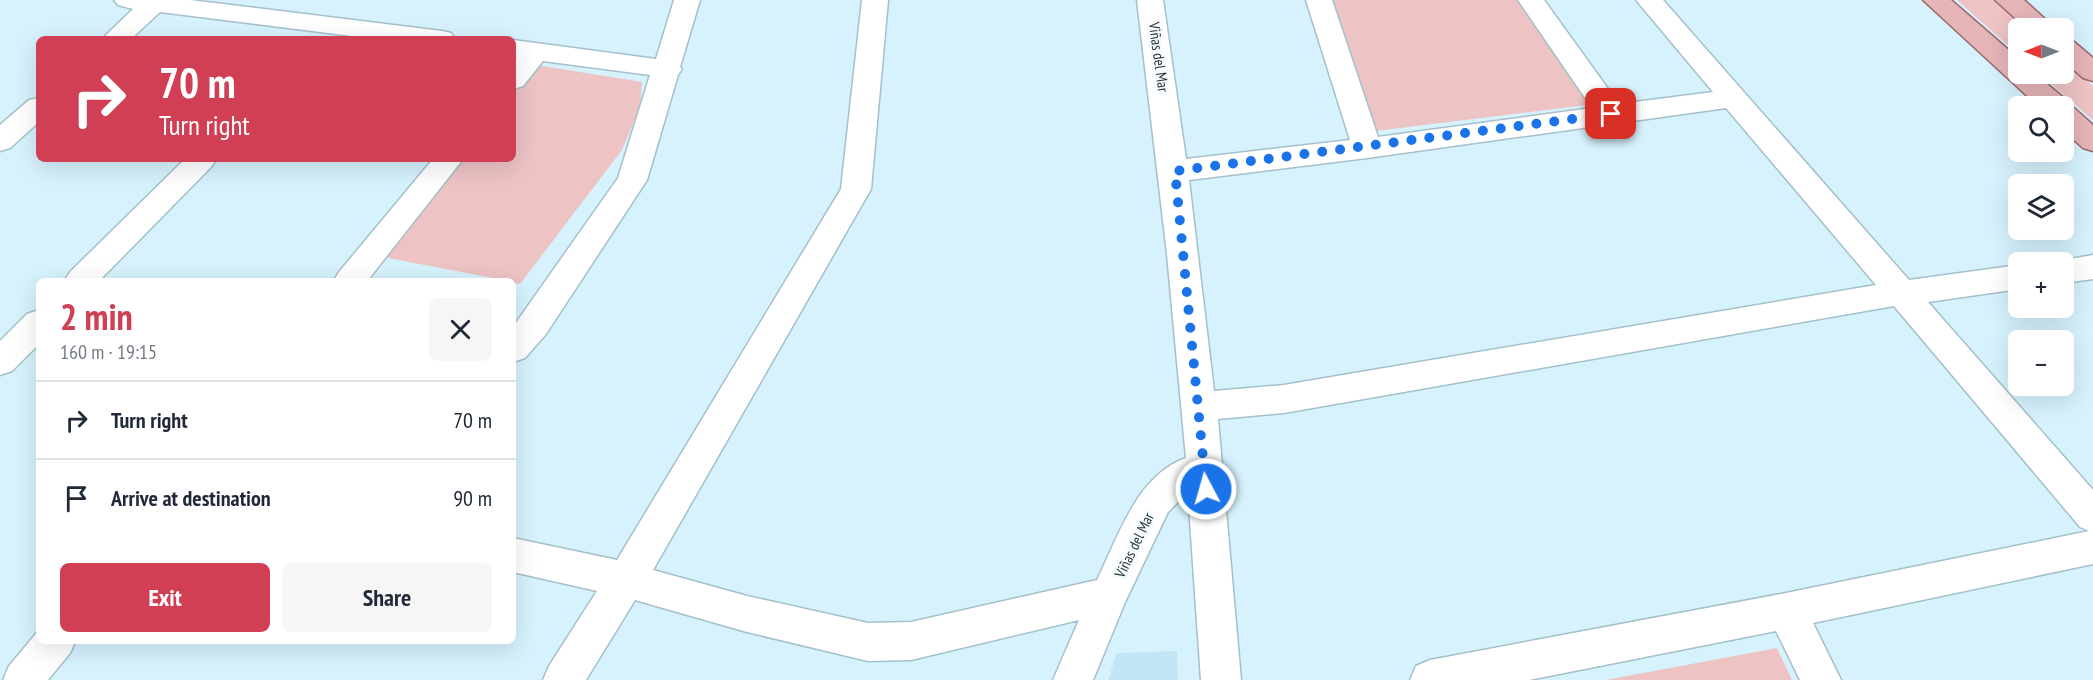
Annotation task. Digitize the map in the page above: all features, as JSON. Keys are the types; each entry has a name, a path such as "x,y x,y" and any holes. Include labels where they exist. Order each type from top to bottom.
{"main road":[{"path":"1936,0 2044,96"},
{"path":"2008,0 2030,18"},
{"path":"2074,56 2093,72"},
{"path":"2074,124 2093,141"}],"street":[{"path":"127,0 157,2 328,32 393,36"},
{"path":"516,346 534,325 632,180 668,69 687,0"},
{"path":"563,680 626,579 856,189 875,0"},
{"name":"Viñas del Mar","path":"1073,680 1109,595 1155,501 1186,473 1204,467 1175,171 1150,0"},
{"path":"1319,0 1367,148"},
{"path":"1531,0 1611,114"},
{"path":"1649,0 2093,516"},
{"path":"118,36 157,2"},
{"path":"516,72 525,49 668,69"},
{"path":"1175,171 1367,148 1733,98"},
{"path":"4,134 36,109"},
{"path":"83,278 199,162"},
{"path":"352,278 447,162"},
{"path":"2074,270 2093,267"},
{"path":"1197,407 1284,399 1901,293 2008,278"},
{"path":"0,362 36,326"},
{"path":"1204,467 1221,680"},
{"path":"1430,680 1785,611 2093,547"},
{"path":"516,556 626,579 747,614 868,642 910,641 1109,595"},
{"path":"1785,611 1821,680"},
{"path":"24,680 53,644"}],"shaded area":[{"path":"1323,0 1522,0 1595,104 1367,132"},
{"path":"1957,0 1994,0 2015,18 2008,18 2008,45"},
{"path":"536,65 642,82 640,107 622,150 520,284 516,283 516,278 493,278 383,257 459,162 516,162 516,90"},
{"path":"2074,70 2093,86 2093,120 2074,104 2074,96 2065,96 2052,84 2074,84"},
{"path":"1777,648 1792,680 1606,680"},
{"path":"1177,651 1178,680 1108,680 1117,653"}],"route":[{"path":"1206,489 1175,171 1367,148 1611,114"}]}
